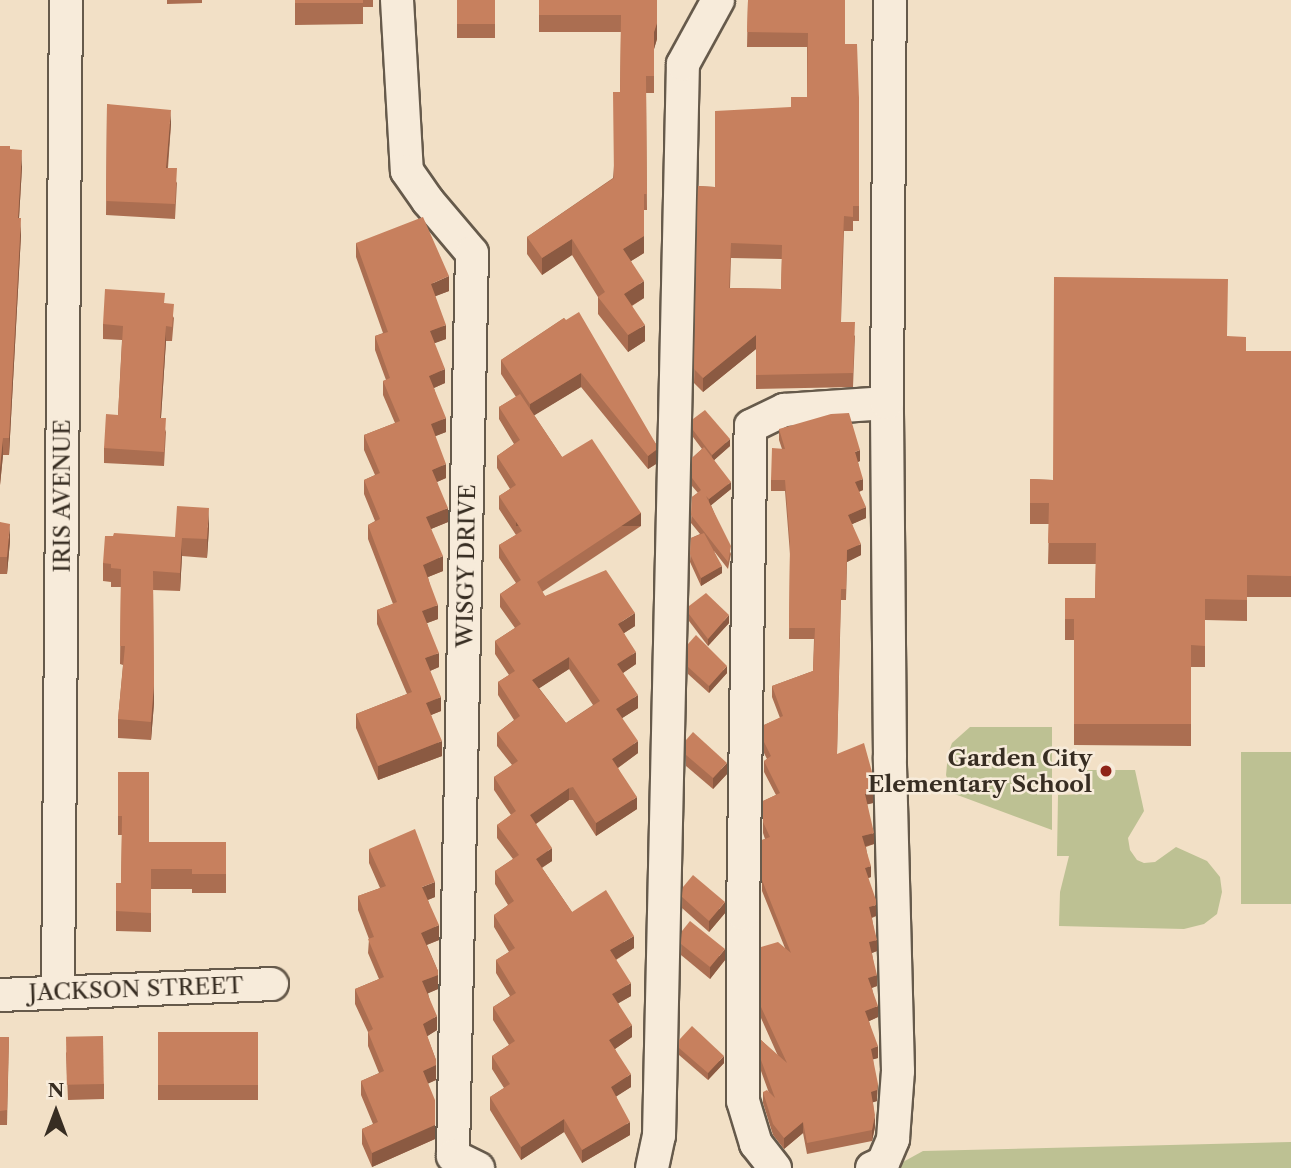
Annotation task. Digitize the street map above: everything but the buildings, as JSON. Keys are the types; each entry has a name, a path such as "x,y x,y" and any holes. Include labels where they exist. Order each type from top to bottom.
{"street":[{"name":"IRIS AVENUE","path":"58,992 66,0"},
{"name":"WISGY DRIVE","path":"397,0 407,171 428,201 472,253 466,1162"},
{"path":"652,1168 659,1136 683,64 718,0"},
{"path":"872,1168 883,1163 892,1139 898,1071 890,757 887,403 890,0"},
{"path":"775,1168 756,1144 743,1101 743,914 751,426 785,411 887,403"},
{"name":"JACKSON STREET","path":"0,995 272,984"}],"green space":[{"path":"970,727 1052,727 1052,830 952,793 946,775 948,754 952,743"},
{"path":"1241,752 1291,752 1291,904 1241,904"},
{"path":"1087,770 1135,770 1144,811 1128,838 1130,850 1137,860 1144,863 1155,862 1176,847 1207,861 1220,877 1222,892 1217,914 1204,924 1184,929 1059,926 1060,892 1069,856 1057,856 1058,795 1087,794"},
{"path":"1291,1142 1291,1168 892,1168 923,1151"}],"place":[{"name":"Garden City Elementary School","path":"1106,771"}]}
